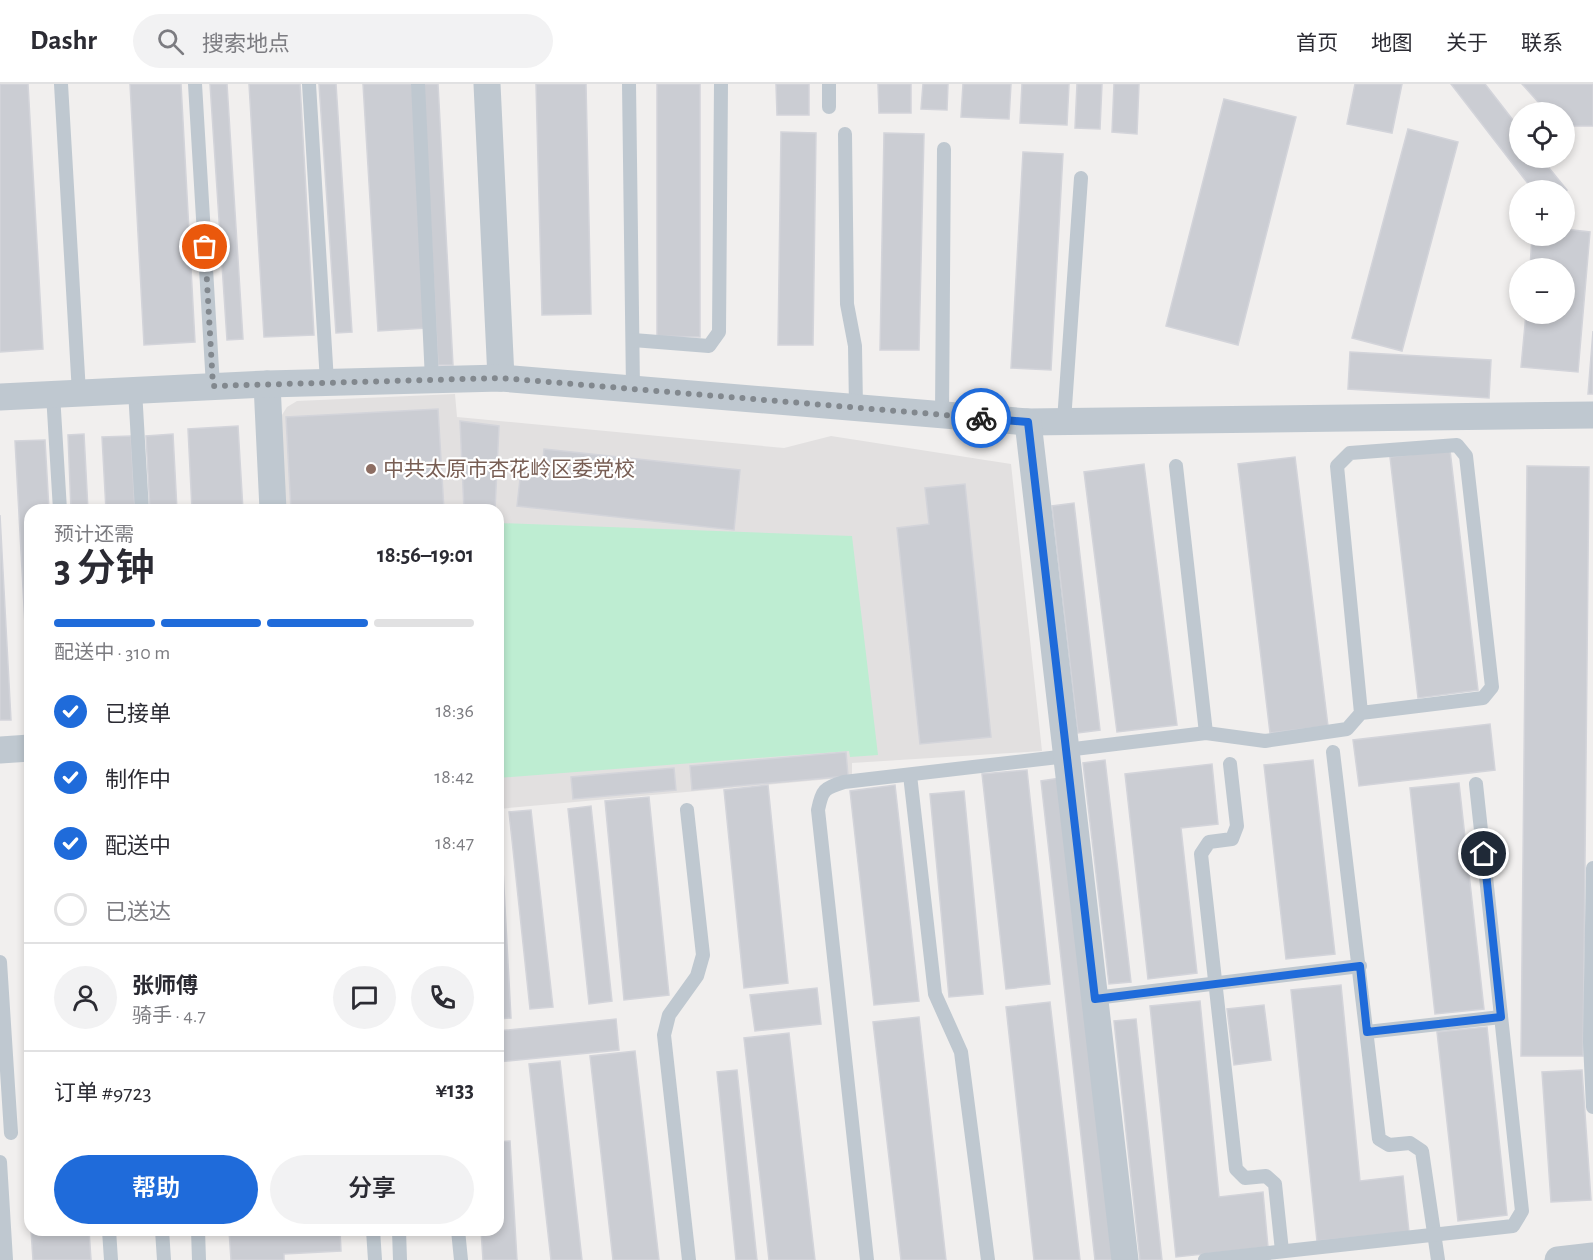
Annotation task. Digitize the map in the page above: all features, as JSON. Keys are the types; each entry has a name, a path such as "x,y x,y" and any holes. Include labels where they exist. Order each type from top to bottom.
{"street":[{"path":"487,84 501,378"},
{"path":"0,397 213,386 501,378 1028,422 1593,415"},
{"path":"267,384 273,504"},
{"path":"1028,422 1125,1260"},
{"path":"0,750 24,748"},
{"path":"1558,1260 1593,1256"}],"lane":[{"path":"60,504 66,394 61,84"},
{"path":"195,84 213,386"},
{"path":"309,84 327,382"},
{"path":"418,84 432,380"},
{"path":"629,84 633,389"},
{"path":"633,340 709,346 719,332 721,84"},
{"path":"829,84 829,107"},
{"path":"846,134 847,304 855,346 856,408"},
{"path":"942,414 944,149"},
{"path":"1064,421 1081,178"},
{"path":"135,390 142,504"},
{"path":"867,1260 818,810 821,794 830,786 844,782 910,775 1206,733 1265,741 1347,729 1361,713 1483,698 1492,687 1466,456 1456,445 1350,453 1337,466 1361,713"},
{"path":"1176,466 1206,733"},
{"path":"1332,752 1360,966 1379,1139 1389,1145 1410,1143 1422,1151 1438,1260"},
{"path":"1230,764 1237,826 1232,839 1209,842 1201,854 1236,1169 1245,1178 1266,1176 1275,1184 1282,1251"},
{"path":"910,775 935,994 961,1052 988,1260"},
{"path":"1205,1260 1513,1226 1522,1211 1476,784"},
{"path":"687,810 703,955 698,976 669,1015 664,1035 689,1260"},
{"path":"1593,868 1590,1042 1593,1107"},
{"path":"0,962 10,1133"},
{"path":"1095,999 1360,966"},
{"path":"1367,1032 1501,1017"},
{"path":"0,1161 6,1260"},
{"path":"109,1236 111,1260"},
{"path":"162,1236 164,1260"},
{"path":"198,1236 199,1260"},
{"path":"373,1236 375,1260"},
{"path":"399,1236 400,1260"},
{"path":"458,1236 460,1260"}],"shaded area":[{"path":"455,394 457,417 784,448 831,436 1011,464 1042,751 852,763 852,777 504,808 504,504 284,504 279,429 282,415 287,407 297,401"}],"green space":[{"path":"504,523 852,536 878,755 850,757 849,751 504,778"}],"building":[{"path":"0,84 28,84 43,349 0,352"},
{"path":"130,84 181,84 195,342 144,345"},
{"path":"210,84 227,84 243,339 227,340"},
{"path":"249,84 300,84 314,335 264,337"},
{"path":"319,84 336,84 352,332 336,333"},
{"path":"363,84 412,84 427,328 378,331"},
{"path":"423,84 438,84 453,365 438,365"},
{"path":"536,84 586,84 591,314 542,315"},
{"path":"657,84 700,84 700,337 657,336"},
{"path":"776,84 809,84 809,115 777,115"},
{"path":"878,84 911,84 911,113 879,113"},
{"path":"923,84 948,84 947,110 921,109"},
{"path":"963,84 1011,84 1009,119 961,117"},
{"path":"1022,84 1069,84 1067,125 1020,123"},
{"path":"1077,84 1102,84 1100,129 1075,128"},
{"path":"1114,84 1139,84 1137,134 1112,132"},
{"path":"1355,84 1402,84 1392,133 1347,124"},
{"path":"1451,84 1485,84 1509,115 1509,159"},
{"path":"1522,84 1593,84 1593,126 1575,126 1575,102 1538,102"},
{"path":"1224,99 1296,117 1238,345 1166,326"},
{"path":"1408,129 1458,142 1402,351 1352,338"},
{"path":"781,132 816,133 813,345 778,345"},
{"path":"884,133 924,134 919,350 880,350"},
{"path":"1023,152 1063,154 1051,370 1011,368"},
{"path":"1516,168 1549,168 1559,180 1525,180"},
{"path":"1575,230 1590,232 1578,372 1521,367 1525,324 1575,324 1575,258 1531,258 1531,246 1575,246"},
{"path":"1593,331 1593,394 1588,394"},
{"path":"1350,352 1491,360 1489,398 1348,389"},
{"name":"中共太原市杏花岭区委党校","path":"438,409 444,504 291,504 286,417"},
{"path":"460,421 499,426 495,504 464,504"},
{"path":"238,426 243,504 192,504 188,429"},
{"path":"84,434 88,504 71,504 68,435"},
{"path":"173,434 177,504 150,504 146,436"},
{"path":"131,436 135,504 106,504 102,437"},
{"path":"45,440 49,504 24,504 24,607 15,441"},
{"path":"544,449 740,470 734,530 517,506 521,470 542,472"},
{"path":"1450,450 1478,690 1418,698 1390,457"},
{"path":"1295,457 1328,726 1270,733 1238,464"},
{"path":"1144,464 1177,725 1117,732 1084,472"},
{"path":"1527,466 1589,467 1583,1056 1521,1056"},
{"path":"965,484 991,737 920,744 897,528 929,524 925,488"},
{"path":"1074,503 1100,730 1078,733 1052,506"},
{"path":"0,515 11,720 0,720"},
{"path":"1490,724 1495,770 1359,786 1353,740"},
{"path":"846,752 848,776 692,790 690,766"},
{"path":"1105,760 1131,982 1109,984 1083,763"},
{"path":"1313,760 1335,954 1286,959 1264,765"},
{"path":"1212,764 1218,824 1181,828 1197,973 1148,979 1125,774"},
{"path":"674,768 676,790 573,799 571,777"},
{"path":"1027,770 1050,984 1006,989 982,774"},
{"path":"1060,778 1114,1260 1095,1260 1041,781"},
{"path":"1459,783 1484,1009 1435,1014 1410,788"},
{"path":"768,785 788,983 744,988 724,790"},
{"path":"895,785 919,1001 874,1005 850,791"},
{"path":"964,791 983,994 949,997 930,794"},
{"path":"649,797 669,995 624,1000 605,801"},
{"path":"591,806 612,1001 589,1004 568,809"},
{"path":"531,810 553,1007 530,1009 509,812"},
{"path":"504,888 511,1018 504,1019"},
{"path":"1341,985 1360,1181 1403,1176 1409,1232 1317,1241 1291,990"},
{"path":"817,988 821,1024 755,1031 750,995"},
{"path":"1200,1001 1219,1197 1263,1192 1268,1247 1176,1257 1150,1006"},
{"path":"1050,1002 1080,1260 1034,1260 1006,1007"},
{"path":"1264,1005 1271,1060 1234,1065 1227,1009"},
{"path":"919,1017 946,1260 901,1260 873,1022"},
{"path":"616,1019 619,1050 504,1061 504,1030"},
{"path":"1136,1019 1162,1260 1140,1260 1114,1021"},
{"path":"1487,1027 1507,1215 1458,1221 1437,1032"},
{"path":"789,1033 815,1260 769,1260 744,1038"},
{"path":"635,1051 659,1260 613,1260 590,1056"},
{"path":"560,1061 582,1260 551,1260 529,1064"},
{"path":"737,1070 757,1260 736,1260 717,1072"},
{"path":"1582,1070 1591,1200 1551,1202 1542,1072"},
{"path":"510,1141 517,1260 483,1260 481,1236 504,1236 504,1142"},
{"path":"31,1236 89,1236 91,1260 33,1260"},
{"path":"229,1236 340,1236 341,1251 284,1254 284,1260 231,1260"}],"way so far":[{"path":"205,247 213,386 501,378 981,418"}],"place":[{"name":"中共太原市杏花岭区委党校","path":"371,469"}],"route":[{"path":"981,418 1028,422 1095,999 1360,966 1367,1032 1501,1017 1484,854"}]}
